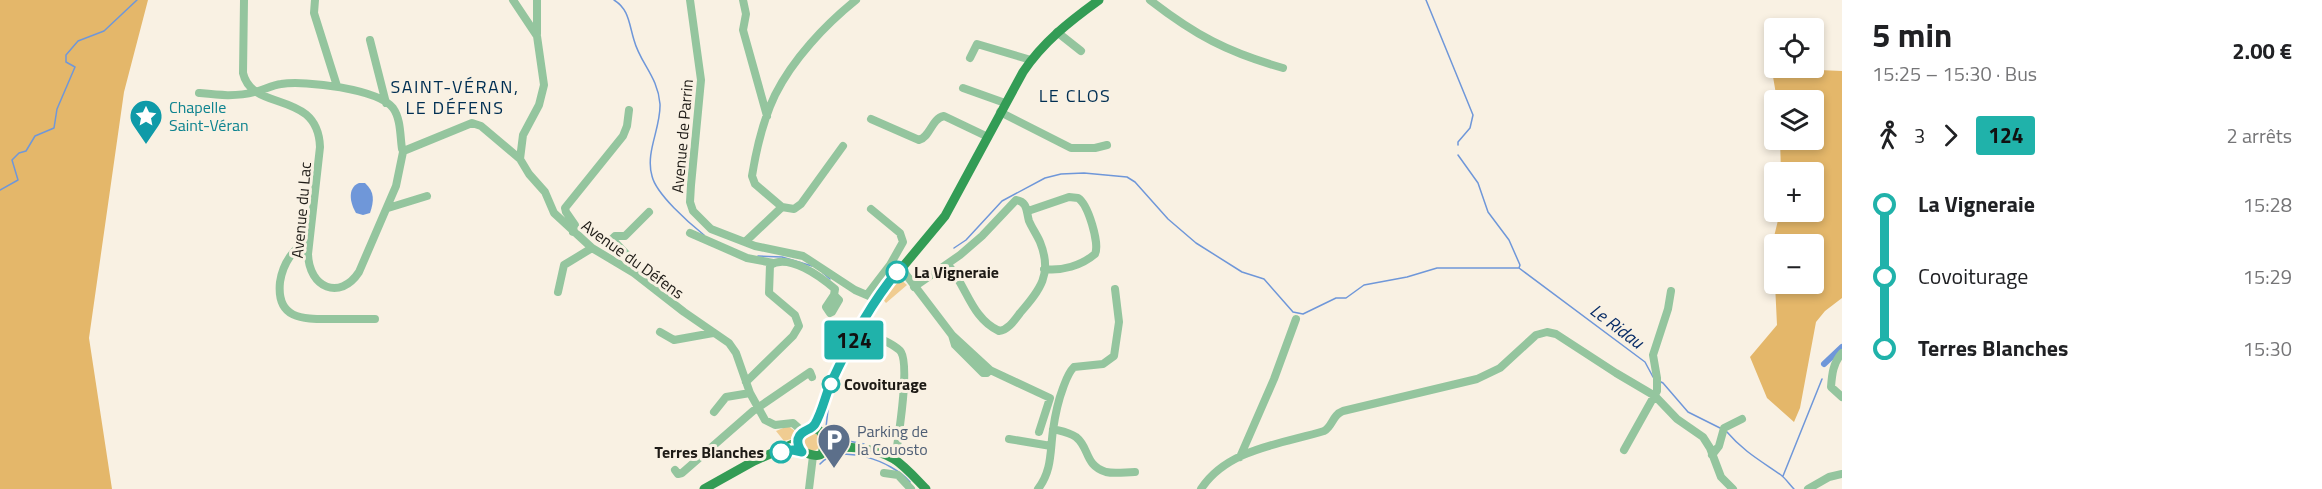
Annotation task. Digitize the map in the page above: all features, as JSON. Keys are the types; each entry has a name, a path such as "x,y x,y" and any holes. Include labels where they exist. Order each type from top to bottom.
{"main road":[{"path":"802,452 799,446 804,433 824,401 860,329 872,297 901,268 945,216 1031,60 1057,32 1098,0"},
{"path":"823,450 824,401"},
{"path":"804,433 824,436 850,448 881,454 896,460 926,489"},
{"path":"782,451 804,433"},
{"path":"704,489 771,454 793,450 813,456 823,450 850,448"}],"street":[{"path":"244,0 243,73 247,84 257,92"},
{"path":"315,0 314,13 337,86"},
{"path":"513,0 537,36"},
{"path":"520,159 523,135 539,105 544,90 537,36 537,0"},
{"name":"Avenue de Parrin","path":"690,0 701,69 690,203 696,214 707,226 745,242 803,256 855,290 872,297"},
{"path":"743,0 746,14 743,30 767,117"},
{"path":"843,146 801,204 794,209 782,207 754,183 752,178 774,97 791,70 820,34 856,0"},
{"path":"1150,0 1199,36 1236,53 1283,68"},
{"path":"1057,32 1081,51"},
{"path":"370,40 386,102"},
{"path":"970,58 975,45 978,44 1031,60"},
{"path":"199,93 235,96 285,83 337,86 386,102 393,109 397,119 404,150"},
{"path":"963,88 1003,108 1071,148 1095,148 1107,145"},
{"name":"Avenue du Lac","path":"257,92 302,111 310,117 318,129 320,147 308,259 311,274 325,285 342,286 351,282 359,272 388,208 400,173 404,150"},
{"path":"573,232 575,225 565,208 623,136 629,110"},
{"path":"871,119 919,140 923,139 938,118 944,116 988,137"},
{"name":"Avenue du Défens","path":"404,150 463,124 472,123 485,129 520,159 529,174 545,192 554,213 573,232 592,248 633,273 732,347 757,408"},
{"path":"388,208 427,196"},
{"path":"1028,212 1069,197 1078,198 1085,203 1097,246 1095,254 1068,268 1044,269"},
{"path":"914,286 948,265 982,236 1016,200 1023,203 1043,250 1044,269 1039,290 1007,328 1002,331 981,320 958,277 948,265"},
{"path":"745,242 782,207"},
{"path":"872,209 900,233 903,242 872,297"},
{"path":"633,273 633,261 614,244 612,238 625,236 649,212"},
{"path":"690,233 750,259 789,263 807,269 836,295 855,290"},
{"path":"309,237 291,253 281,276 280,294 286,309 294,315 309,319 375,320"},
{"path":"558,292 564,265 592,248"},
{"path":"746,382 793,336 799,326 798,318 768,291 769,267 773,263"},
{"path":"901,268 952,335 990,370 1050,398 1039,432"},
{"path":"1038,489 1045,480 1050,467 1053,429 1059,401 1071,370 1078,366 1103,364 1114,356 1119,322 1115,289"},
{"path":"1624,450 1655,396 1657,382 1653,355 1668,309 1671,291"},
{"path":"1240,457 1274,379 1296,319"},
{"path":"860,329 898,349 903,357 905,375 896,460"},
{"path":"660,332 674,340 713,333"},
{"path":"1201,489 1211,476 1240,457 1268,446 1326,430 1336,414 1343,411 1461,383 1492,372 1500,368 1536,335 1547,332 1556,334 1655,396 1677,419 1703,437 1721,477 1733,489"},
{"path":"1842,353 1837,358 1832,371 1831,387 1842,397"},
{"path":"675,470 678,474 682,473 757,408 810,372 812,377"},
{"path":"714,412 727,396 750,393"},
{"path":"757,408 770,424 793,423 804,433"},
{"path":"1712,455 1719,446 1723,430 1742,418"},
{"path":"1053,429 1075,436 1081,442 1090,462 1099,469 1111,473 1135,472"},
{"path":"778,439 782,451"},
{"path":"1009,439 1051,446"},
{"path":"809,489 813,456"},
{"path":"1808,489 1840,474 1842,464"},
{"path":"884,473 898,476 910,489"}],"shaded area":[{"path":"0,0 148,0 124,92 89,338 112,489 0,489"},
{"path":"1824,70 1842,71 1842,298 1825,311 1816,322 1800,408 1794,422 1767,398 1750,357 1777,325 1775,294 1824,294 1824,234 1775,234 1778,222 1824,222 1824,162 1781,162 1780,150 1824,150 1824,90 1775,90 1773,78 1824,78"},
{"path":"898,277 907,285 886,303 881,297"},
{"path":"788,426 795,431 791,439 784,441 776,431"},
{"path":"808,433 816,433 821,438 819,449 808,451 803,446 803,438"}],"water":[{"path":"359,183 365,183 373,197 370,213 363,215 356,213 351,200 351,192"}],"waterway":[{"path":"0,190 18,180 12,160 19,153 26,151 35,136 54,128 57,109 75,67 66,62 66,55 78,41 104,31 137,0"},
{"path":"614,0 626,12 637,48 659,94 660,113 650,158 652,176 666,199 704,235"},
{"name":"Le Ridau","path":"1426,0 1473,115 1470,128 1458,145"},
{"name":"Le Ridau","path":"1458,155 1478,183 1488,212 1509,240 1520,265 1519,268 1645,362 1653,377"},
{"path":"954,248 966,240 1002,201 1045,178 1061,174 1084,173 1127,177 1135,182 1168,219 1196,243 1242,272 1264,279 1293,312 1303,314 1336,298 1346,298 1364,285 1407,277 1437,268 1519,268"},
{"path":"758,256 782,257 812,266"},
{"path":"823,273 830,279"},
{"path":"1824,364 1842,347"},
{"path":"1783,476 1822,379"},
{"name":"Le Ridau","path":"1659,381 1688,412 1720,428"},
{"path":"828,410 826,427 833,438 864,444"},
{"name":"Le Ridau","path":"1727,432 1746,450 1781,475 1794,489"},
{"path":"820,464 829,458 853,454 879,461 902,474 910,482"}],"bus line":[{"name":"124","path":"781,452 798,450 802,452 798,439 816,422 831,384 868,313 897,272"}],"place":[{"name":"Chapelle Saint-Véran","path":"146,145"},
{"name":"La Vigneraie","path":"897,272"},
{"name":"Covoiturage","path":"831,384"},
{"name":"Terres Blanches","path":"781,452"},
{"name":"Parking de la Couosto","path":"834,469"}],"district":[{"name":"LE CLOS","path":"1075,95"},
{"name":"SAINT-VÉRAN, LE DÉFENS","path":"455,96"}]}
